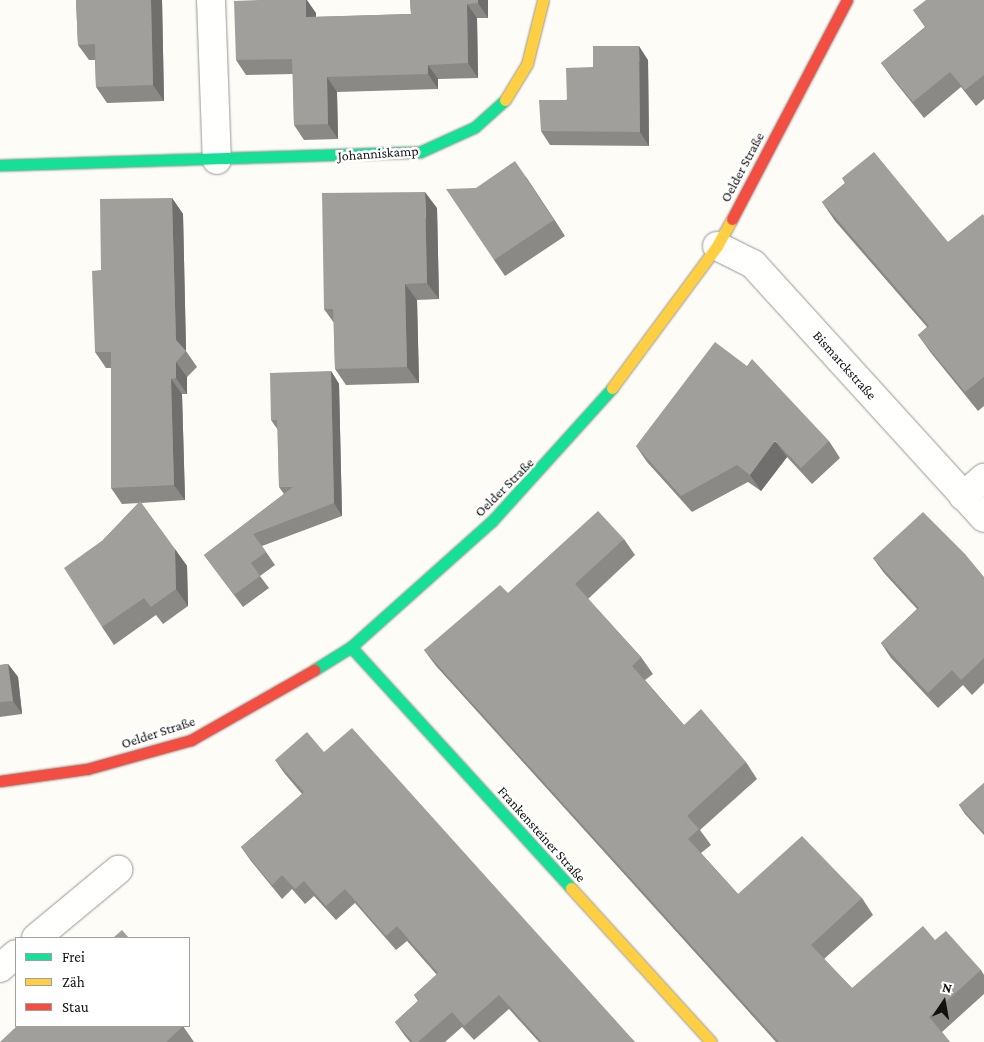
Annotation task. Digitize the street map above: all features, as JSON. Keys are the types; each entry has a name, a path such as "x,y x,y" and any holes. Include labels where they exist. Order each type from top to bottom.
{"street":[{"path":"212,0 217,160"},
{"name":"Johanniskamp","path":"0,165 217,160 420,152 475,127 507,98 527,64 544,0"},
{"name":"Oelder Straße","path":"0,781 87,770 191,740 240,716 351,647 492,521 553,459 610,391 717,246 847,0"},
{"name":"Bismarckstraße","path":"717,246 754,264 984,518"},
{"path":"963,496 984,478"},
{"name":"Frankensteiner Straße","path":"351,647 711,1042"},
{"path":"37,937 118,870"},
{"path":"0,968 15,955"}],"building":[{"path":"76,0 151,0 153,85 96,87 95,44 78,45"},
{"path":"306,0 306,17 411,14 410,0 478,0 478,3 467,4 468,63 428,65 428,74 327,77 328,124 294,125 292,59 236,60 234,1"},
{"path":"926,0 984,0 984,75 965,90 950,72 913,102 881,63 926,27 913,10"},
{"path":"593,46 639,46 640,132 541,131 539,100 567,100 566,68 593,67"},
{"path":"874,152 948,242 983,214 984,216 984,377 965,392 918,335 929,326 822,202 846,183 842,178"},
{"path":"515,161 554,220 494,260 446,189 476,188"},
{"path":"425,192 427,283 405,284 407,367 335,369 333,309 324,309 322,193"},
{"path":"172,198 176,340 186,351 176,362 176,378 171,379 174,485 111,488 111,352 95,352 92,271 101,270 100,199"},
{"path":"715,342 747,366 752,359 829,441 801,468 775,441 750,475 737,465 681,496 636,446"},
{"path":"331,371 334,503 253,534 266,552 251,563 260,576 234,595 204,555 293,487 279,487 277,420 271,420 270,373"},
{"path":"140,501 175,549 176,589 151,607 144,598 102,627 64,568 103,540"},
{"path":"598,511 624,539 575,584 641,657 632,666 684,725 701,709 746,762 687,816 699,829 688,839 738,894 802,836 862,898 811,945 852,988 923,926 935,940 946,931 981,970 929,1017 950,1042 779,1042 424,650 500,585 508,593"},
{"path":"923,512 965,554 984,577 984,658 961,680 952,670 928,693 881,643 919,608 873,558"},
{"path":"8,664 13,701 0,702 0,665"},
{"path":"352,728 635,1042 542,1042 499,995 464,1026 452,1012 418,1042 413,1042 395,1022 419,1000 414,995 438,973 397,926 386,936 345,889 326,906 304,881 295,889 282,875 272,885 241,847 304,792 275,760 307,732 324,752"},
{"path":"984,783 984,833 959,805"},
{"path":"122,930 128,937 114,937"},
{"path":"16,1027 182,1027 166,1042 0,1042"}],"traffic: fast":[{"path":"0,165 420,152 475,127 505,100"},
{"path":"314,670 351,647 492,521 612,388"},
{"path":"351,647 571,888"}],"traffic: slow":[{"path":"505,100 527,64 543,0"},
{"path":"612,388 717,246 732,219"},
{"path":"571,888 711,1042"}],"traffic: jam":[{"path":"732,219 847,0"},
{"path":"0,781 87,769 191,740 314,670"}]}
